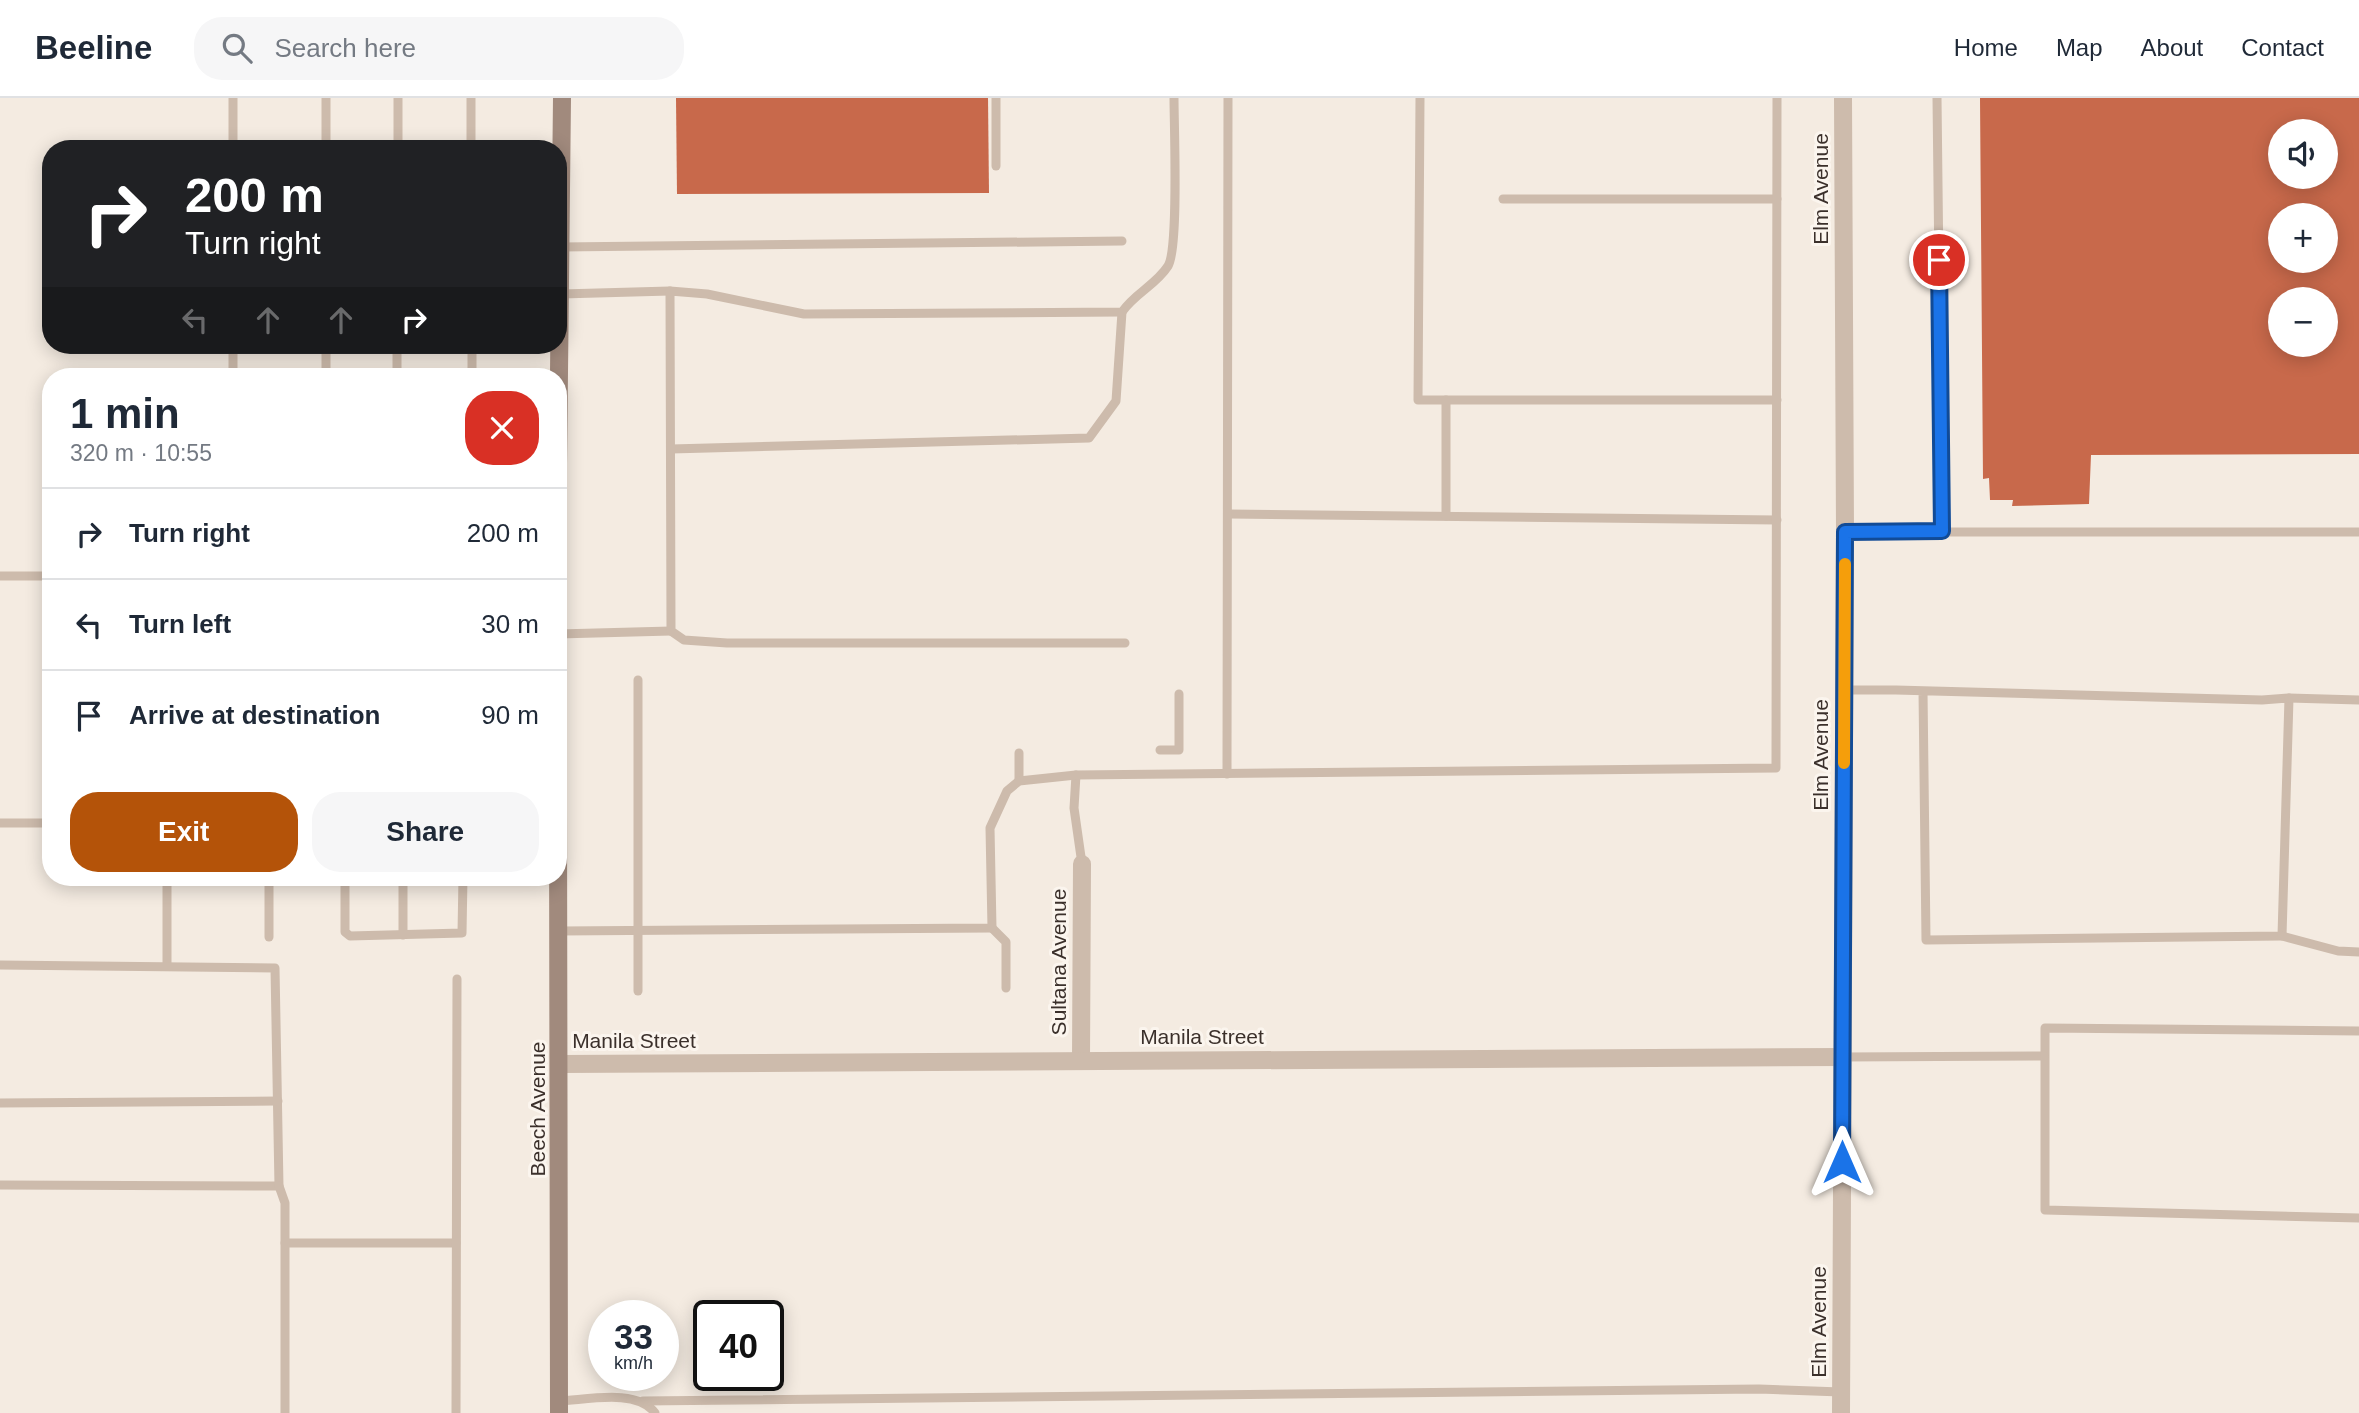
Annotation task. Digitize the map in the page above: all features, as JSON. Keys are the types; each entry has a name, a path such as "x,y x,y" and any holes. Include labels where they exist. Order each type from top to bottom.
{"main road":[{"path":"562,98 562,140"},
{"name":"Beech Avenue","path":"559,1407 560,886"}],"street":[{"name":"Elm Avenue","path":"1841,1413 1845,532 1843,98"},
{"name":"Sultana Avenue","path":"1082,864 1082,1060"},
{"name":"Manila Street","path":"561,1064 1843,1057"}],"lane":[{"path":"233,98 233,140"},
{"path":"326,98 326,140"},
{"path":"398,98 398,140"},
{"path":"471,98 471,140"},
{"path":"996,98 996,166"},
{"path":"671,449 1089,438 1116,401 1122,312 1132,297 1157,280 1173,254 1174,98"},
{"path":"1227,774 1225,644 1229,598 1228,98"},
{"path":"1420,98 1418,400 1777,400"},
{"path":"1006,988 1006,942 992,928 990,828 1007,791 1019,781 1076,775 1776,768 1777,98"},
{"path":"1937,98 1942,531"},
{"path":"1503,200 1777,199"},
{"path":"567,247 1122,241"},
{"path":"567,294 670,291 707,295 804,314 1122,312"},
{"path":"670,291 671,631"},
{"path":"1446,400 1446,516"},
{"path":"1229,514 1777,520"},
{"path":"1845,532 2359,532"},
{"path":"0,576 42,576"},
{"path":"567,634 671,631 684,640 727,643 1125,643"},
{"path":"638,680 638,991"},
{"path":"1844,690 2359,700"},
{"path":"1923,691 1926,940 2282,936 2338,951 2359,951"},
{"path":"1160,750 1179,750 1179,694"},
{"path":"2282,936 2289,698"},
{"path":"1019,753 1019,781"},
{"path":"1076,775 1073,808 1082,864"},
{"path":"0,823 42,823"},
{"path":"167,886 167,966"},
{"path":"269,886 269,937"},
{"path":"345,886 347,935 462,933 463,886"},
{"path":"403,886 403,935"},
{"path":"561,931 992,928"},
{"path":"0,965 275,968 279,1186 285,1203 285,1413"},
{"path":"456,1413 457,979"},
{"path":"2359,1031 2045,1028 2044,1056 2045,1210 2359,1218"},
{"path":"1843,1057 2044,1056"},
{"path":"0,1103 278,1101"},
{"path":"0,1185 279,1186"},
{"path":"285,1243 456,1243"},
{"path":"559,1407 643,1401 1759,1389 1841,1392"},
{"path":"643,1401 655,1413"}],"building":[{"path":"676,98 988,98 989,193 677,194"},
{"path":"1980,98 2359,98 2359,454 2091,455 2089,504 2012,506 2013,500 1990,500 1989,478 1983,479"}],"slow traffic":[{"path":"1844,763 1845,564"}],"route":[{"path":"1842,1162 1845,532 1942,531 1939,260"}]}
